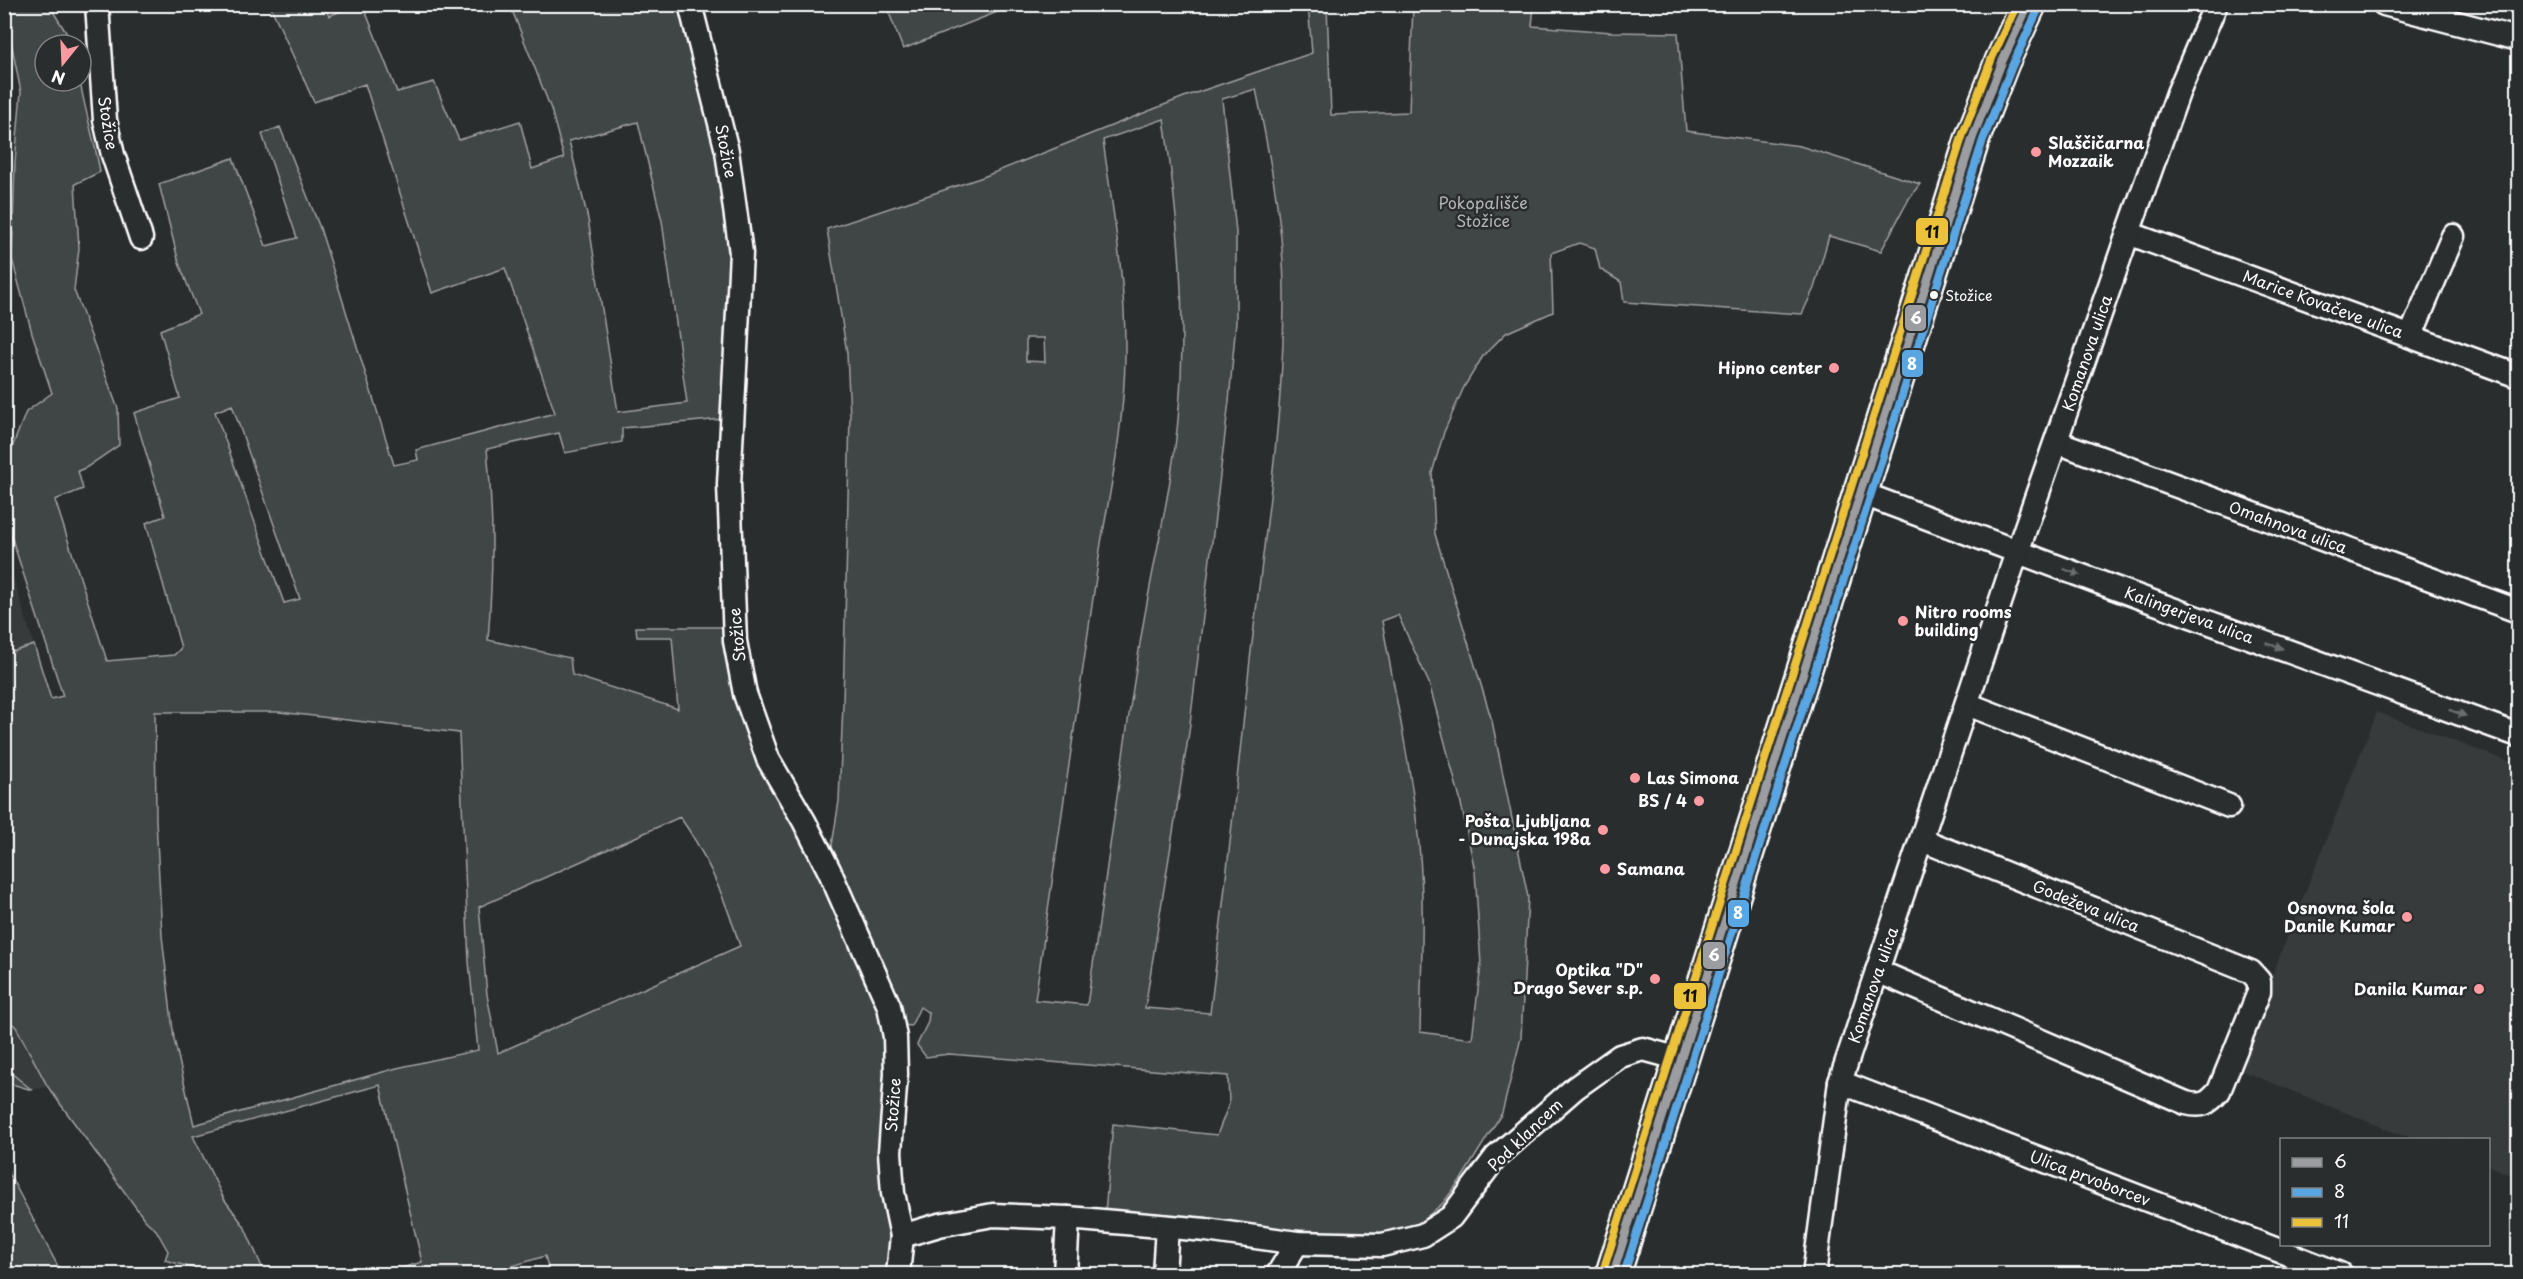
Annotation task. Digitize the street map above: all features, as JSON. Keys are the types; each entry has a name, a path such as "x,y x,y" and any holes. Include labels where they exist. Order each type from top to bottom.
{"main road":[{"path":"1613,1275 1973,137 2002,62 2029,4"}],"street":[{"name":"Stožice","path":"97,4 105,120 113,155 141,238"},
{"name":"Stožice","path":"690,4 728,151 741,253 729,484 737,652 745,694 768,759 829,870 889,1006 895,1036 896,1074 890,1152 893,1193 902,1236 898,1275"},
{"name":"Komanova ulica","path":"1814,1275 1840,1082 2017,552 2128,233 2178,93 2216,4"},
{"path":"2384,4 2518,39"},
{"name":"Marice Kovačeve ulica","path":"2128,233 2518,376"},
{"path":"2411,335 2452,236"},
{"name":"Omahnova ulica","path":"2056,442 2518,611"},
{"name":"Kalingerjeva ulica","path":"1861,493 2518,735"},
{"path":"1967,704 2229,806"},
{"name":"Godeževa ulica","path":"1877,971 2175,1098 2199,1106 2210,1102 2219,1091 2259,992 2259,981 2251,972 1922,840"},
{"name":"Pod klancem","path":"902,1236 939,1225 993,1215 1068,1218 1167,1227 1297,1243 1382,1245 1423,1235 1451,1217 1496,1157 1575,1088 1620,1056 1643,1049 1680,1059"},
{"name":"Ulica prvoborcev","path":"1840,1082 2340,1275"},
{"path":"1065,1275 1068,1218"},
{"path":"1164,1275 1167,1227"},
{"path":"1278,1275 1297,1243"}],"shaded area":[{"path":"5,551 34,645 4,654"},
{"name":"Osnovna šola Danile Kumar","path":"2377,712 2518,765 2518,1178 2490,1166 2490,1138 2416,1138 2401,1135 2235,1068"},
{"path":"4,1017 16,1027 48,1087 32,1090 5,1069"}],"green space":[{"name":"Pokopališče Stožice","path":"1308,4 1327,5 1331,115 1409,112 1413,5 1534,5 1532,26 1612,32 1678,33 1686,131 1800,146 1920,184 1910,197 1881,251 1829,236 1814,288 1802,314 1624,302 1621,282 1600,269 1595,248 1579,243 1551,253 1553,312 1506,333 1483,356 1464,387 1444,432 1432,473 1435,534 1492,721 1528,897 1521,1038 1502,1113 1462,1178 1443,1203 1417,1225 1380,1236 1337,1237 1105,1212 1113,1124 1217,1135 1229,1104 1228,1076 949,1054 926,1057 917,1045 928,1022 929,1013 920,1007 911,1026 903,1025 831,852 839,801 850,416 847,353 827,229 983,177 1184,97 1312,53","holes":["1256,89 1279,222 1284,302 1280,391 1272,481 1210,1013 1145,1008 1189,732 1229,401 1236,322 1236,232 1222,99","1164,119 1177,227 1182,336 1179,408 1172,469 1139,650 1087,1005 1035,1000 1101,543 1118,444 1125,369 1123,293 1103,140","1026,338 1044,338 1045,362 1026,361","1398,615 1429,683 1460,799 1475,871 1481,965 1472,1039 1420,1032 1422,915 1419,845 1408,761 1382,621"]},
{"path":"7,5 49,5 66,33 33,33 33,93 83,93 100,172 75,184 79,248 74,290 118,409 119,445 78,471 83,489 55,500 107,661 174,655 181,648 146,523 165,516 134,413 180,398 160,330 199,314 179,263 159,184 233,158 266,246 297,238 262,134 280,127 320,228 394,465 418,460 416,450 555,413 505,268 432,293 365,84 314,102 270,5 324,5 329,16 355,5 363,5 397,92 434,82 459,140 520,121 532,169 564,158 551,109 510,5 681,5 710,127 726,220 730,293 723,419 622,428 622,442 565,453 559,433 487,449 492,544 488,640 570,658 572,675 678,709 672,637 637,637 636,627 724,627 735,694 749,742 767,779 799,822 872,988 885,1030 890,1274 550,1274 545,1256 486,1274 382,1274 422,1262 380,1085 193,1136 224,1199 244,1226 265,1274 206,1274 207,1272 165,1260 168,1251 156,1230 145,1220 48,1087 16,1027 5,1017 5,654 34,645 51,699 63,696 5,517 4,468 26,412 52,393 32,333 12,259 15,162 21,92 5,11","holes":["638,122 662,221 687,403 618,412 588,219 569,141","232,405 300,599 284,603 215,412","155,712 279,712 459,733 469,962 478,1050 397,1068 194,1125 174,1039 162,936 156,820","680,817 715,879 740,946 498,1053 487,995 479,907"]},
{"path":"886,5 1015,5 903,49"},
{"path":"5,1068 32,1090 5,1082"},
{"path":"5,1166 62,1274 5,1274"}],"transit line":[{"name":"11","path":"1603,1271 1963,134 1992,58 2017,4"},
{"name":"6","path":"1613,1274 1973,137 2002,62 2029,4"},
{"name":"8","path":"1624,1274 1983,140 2012,66 2039,8"}],"place":[{"name":"Slaščičarna Mozzaik","path":"2036,152"},
{"name":"Stožice","path":"1934,295"},
{"name":"Hipno center","path":"1834,368"},
{"name":"Nitro rooms building","path":"1903,621"},
{"name":"Las Simona","path":"1635,778"},
{"name":"BS / 4","path":"1699,801"},
{"name":"Pošta Ljubljana - Dunajska 198a","path":"1603,830"},
{"name":"Samana","path":"1605,869"},
{"name":"Osnovna šola Danile Kumar","path":"2407,917"},
{"name":"Optika \"D\" Drago Sever s.p.","path":"1655,979"},
{"name":"Danila Kumar","path":"2479,989"}]}
